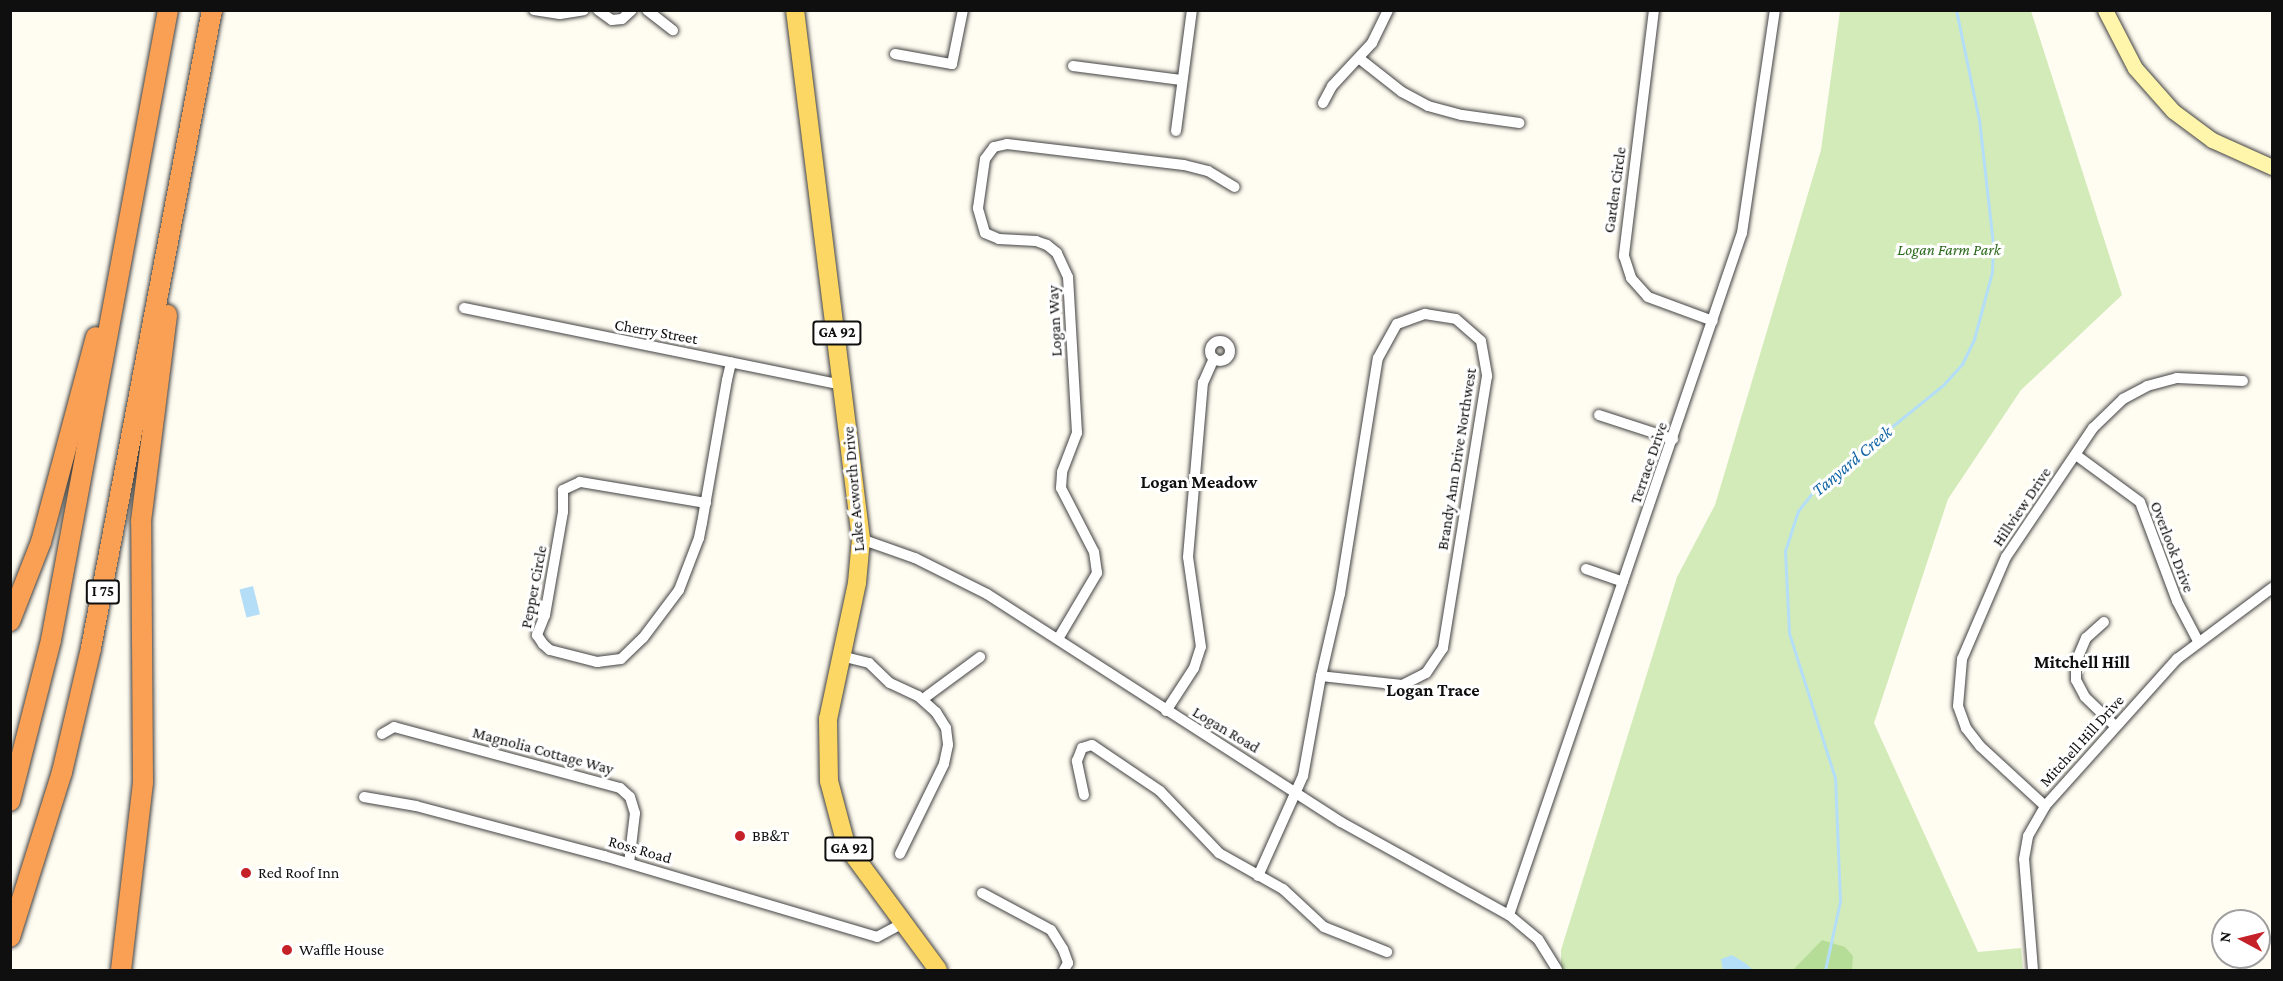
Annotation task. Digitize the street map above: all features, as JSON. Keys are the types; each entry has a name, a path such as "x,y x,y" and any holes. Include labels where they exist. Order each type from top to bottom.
{"highway":[{"name":"I 75","path":"10,801 51,640 168,10"},
{"name":"I 75","path":"10,937 62,771 92,648 212,10"},
{"path":"121,970 143,782 141,521 164,347 170,241"},
{"path":"10,621 41,542 99,325 117,284"}],"main road":[{"name":"Lake Acworth Drive","path":"795,10 844,385 861,539 857,583 841,656 827,745 835,815 846,845 861,869 938,970"},
{"path":"2105,10 2135,68 2173,111 2212,140 2272,167"}],"street":[{"path":"534,10 560,14 584,10"},
{"path":"598,10 612,20 621,19 632,10"},
{"path":"647,10 673,30"},
{"path":"895,54 952,64 963,10"},
{"path":"1176,130 1192,10"},
{"path":"1323,103 1332,86 1360,59 1388,10"},
{"name":"Garden Circle","path":"1654,10 1624,255 1631,278 1648,297 1713,321"},
{"name":"Terrace Drive","path":"1509,915 1742,233 1775,10"},
{"path":"1360,59 1402,92 1428,106 1462,115 1519,123"},
{"path":"1073,66 1181,80"},
{"name":"Logan Way","path":"1058,639 1097,573 1094,552 1061,488 1062,472 1077,433 1068,277 1057,253 1047,245 1036,241 999,239 985,233 978,208 985,159 994,147 1007,144 1184,165 1208,171 1235,187"},
{"name":"Cherry Street","path":"464,308 507,314 573,333 844,385"},
{"name":"Brandy Ann Drive Northwest","path":"1258,876 1298,792 1321,676 1341,594 1378,358 1397,324 1425,314 1456,319 1481,341 1487,376 1443,648 1426,673 1402,685 1321,676"},
{"path":"1166,711 1194,668 1201,647 1189,546 1203,383 1214,358"},
{"name":"Pepper Circle","path":"706,503 580,482 563,490 555,558 537,635 543,644 550,650 605,662 630,653 685,579 696,551 706,503 731,362"},
{"name":"Hillview Drive","path":"2045,806 1980,746 1966,728 1958,706 1958,674 2006,556 2106,414 2146,386 2188,377 2243,381"},
{"path":"1599,415 1673,439"},
{"name":"Overlook Drive","path":"2076,455 2140,501 2177,602 2198,641"},
{"name":"Logan Road","path":"861,539 915,558 961,580 1058,639 1166,711 1298,792 1341,822 1509,915 1538,939 1557,970"},
{"path":"1586,569 1623,582"},
{"name":"Mitchell Hill Drive","path":"2033,970 2024,859 2028,836 2045,806 2115,726 2198,641 2272,588"},
{"path":"2104,622 2085,638 2076,662 2076,680 2085,697 2115,726"},
{"path":"841,656 869,663 890,683 923,699 941,719 948,745 944,764 900,854"},
{"path":"923,699 980,657"},
{"name":"Magnolia Cottage Way","path":"382,734 394,727 620,788 630,797 635,813 629,863"},
{"path":"1084,795 1077,761 1082,748 1092,745 1160,791 1219,854 1283,889 1324,927 1387,952"},
{"name":"Ross Road","path":"364,798 416,806 629,863 877,936 903,923"},
{"path":"982,893 1051,930 1063,949 1068,963 1064,970"}],"green space":[{"name":"Logan Farm Park","path":"1840,11 2031,11 2122,295 2021,390 1948,499 1874,723 1978,952 2021,948 2023,970 1561,970 1561,950 1677,577 1715,505 1821,150"},
{"path":"1822,940 1845,947 1853,956 1852,970 1793,970"}],"water":[{"path":"253,586 260,614 246,618 239,589"},
{"path":"1732,955 1753,970 1723,970 1721,959"}],"waterway":[{"name":"Tanyard Creek","path":"1825,970 1840,901 1835,778 1789,633 1785,551 1798,511 1815,489 1944,384 1962,364 1974,339 1992,272 1993,244 1979,120 1956,10"}],"place":[{"name":"BB&T","path":"740,836"},
{"name":"Red Roof Inn","path":"246,873"},
{"name":"Waffle House","path":"287,950"}],"district":[{"name":"Logan Meadow","path":"1199,482"},
{"name":"Mitchell Hill","path":"2082,662"},
{"name":"Logan Trace","path":"1433,690"}]}
